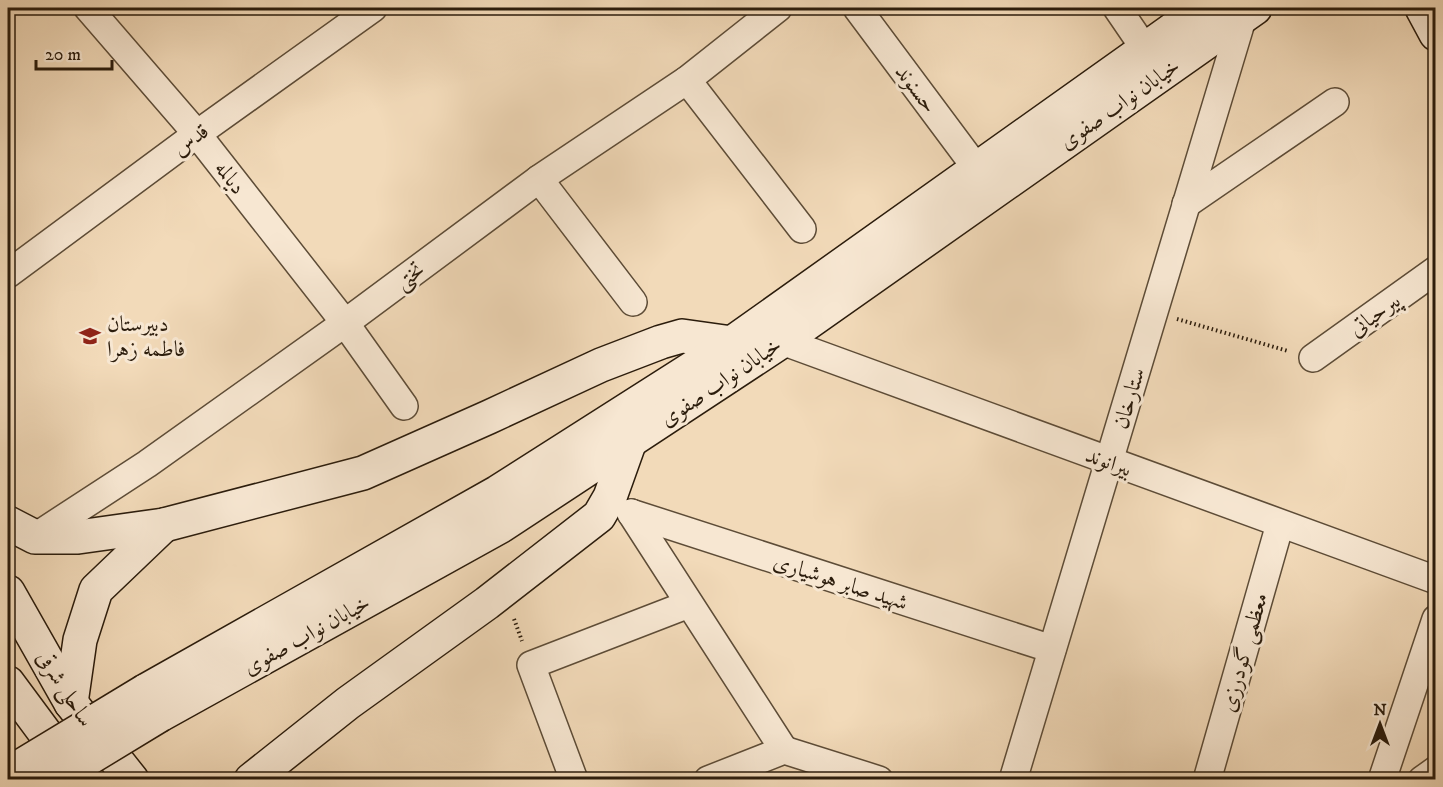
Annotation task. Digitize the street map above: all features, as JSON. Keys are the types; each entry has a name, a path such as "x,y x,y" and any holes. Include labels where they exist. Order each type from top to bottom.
{"main road":[{"name":"خیابان نواب صفوی","path":"152,703 498,492 732,343 1203,8"},
{"path":"1422,8 1436,34"},
{"name":"خیابان نواب صفوی","path":"152,703 501,526 782,341 1249,12"},
{"path":"21,530 78,537 164,525 363,473 601,365 661,342 682,336 732,343"},
{"path":"251,780 348,703 503,591 599,516 610,497 630,441"},
{"path":"547,496 566,496 574,506 568,539"},
{"path":"71,703 80,640 96,590 164,525"},
{"name":"ساحلی شرقی","path":"8,592 71,703 132,780"},
{"path":"8,683 79,780"},
{"path":"8,774 152,703"},
{"path":"53,780 152,703"},
{"path":"284,780 298,742"}],"street":[{"name":"دیالمه","path":"88,8 197,134 345,323 404,406"},
{"name":"قدس","path":"8,274 197,134 373,8"},
{"name":"تختی","path":"21,530 147,464 345,323 539,179 687,80 778,8"},
{"name":"حسنوند","path":"857,8 977,169"},
{"path":"1117,8 1144,49"},
{"name":"ستارخان","path":"1012,780 1186,204 1249,12"},
{"path":"687,80 802,229"},
{"path":"1186,204 1335,102"},
{"path":"539,179 633,302"},
{"name":"پیرحیاتی","path":"1313,358 1436,270"},
{"name":"بیرانوند","path":"782,341 1436,580"},
{"name":"شهید صابر هوشیاری","path":"689,604 631,513 1052,649"},
{"name":"معظمی گودرزی","path":"1207,780 1280,524"},
{"path":"574,780 531,665 689,604 784,750"},
{"path":"1382,780 1436,619"},
{"path":"708,780 784,750 879,780"},
{"path":"1422,780 1436,770"}],"path":[{"path":"1154,313 1313,358"},
{"path":"503,591 531,665"}],"place":[{"name":"دبیرستان فاطمه زهرا","path":"90,336"}]}
